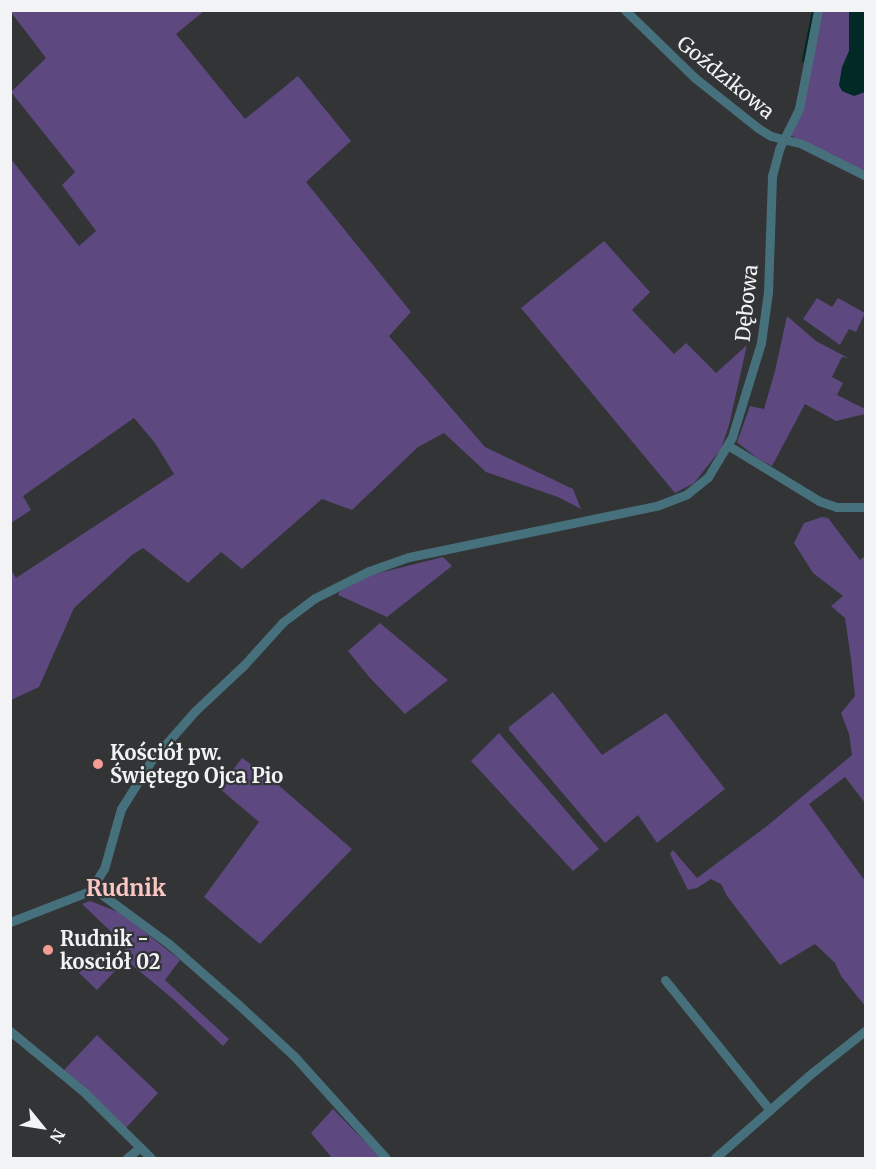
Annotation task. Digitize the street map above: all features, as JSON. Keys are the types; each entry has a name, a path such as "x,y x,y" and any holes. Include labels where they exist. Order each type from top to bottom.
{"street":[{"name":"Goździkowa","path":"625,10 656,43 714,94 768,135 802,144 866,176"},
{"name":"Dębowa","path":"93,888 104,869 121,809 147,766 195,711 293,614 328,590 398,560 649,508 687,494 712,472 729,446 763,333 768,277 771,176 802,97 818,10"},
{"path":"729,446 819,501 836,507 866,507"},
{"path":"10,922 83,896 93,888 168,943 240,1006 294,1056 386,1158"},
{"path":"664,981 770,1110"},
{"path":"715,1158 866,1030"},
{"path":"10,1031 75,1084 151,1158"},
{"path":"127,1158 140,1147"}],"shaded area":[{"path":"10,11 204,11 176,34 245,119 298,76 351,141 306,182 411,312 389,336 485,447 573,489 581,509 558,497 486,472 444,433 418,447 352,510 322,499 242,569 221,552 188,583 143,548 132,555 74,608 39,687 11,700 11,569 16,578 174,474 155,443 134,418 23,496 31,510 11,523 11,159 79,246 96,231 62,185 75,172 11,92 46,58"},
{"path":"818,11 865,11 865,176 826,157 789,134"},
{"path":"849,11 865,11 865,92 854,96 842,91 839,85 842,67 849,51"},
{"path":"604,241 650,292 632,310 674,354 686,343 716,373 747,345 729,425 721,449 694,483 675,493 521,308"},
{"path":"817,298 832,307 838,298 865,313 856,332 849,329 840,345 803,319"},
{"path":"787,316 816,341 848,358 842,357 832,377 843,383 837,395 865,409 865,414 836,421 805,404 772,466 757,458 737,442 750,406 764,409"},
{"path":"822,517 828,518 860,560 865,556 865,803 845,777 809,804 865,881 865,1006 841,976 835,963 815,944 780,965 727,896 721,884 711,879 697,888 688,890 670,854 673,850 697,878 767,826 852,755 849,734 841,713 855,696 851,659 845,618 831,606 843,596 813,573 794,543 804,523"},
{"path":"443,557 452,566 387,617 338,595 339,592 371,575"},
{"path":"380,623 448,680 405,714 370,678 348,651"},
{"path":"553,692 602,755 666,713 725,789 657,843 638,815 605,843 509,730 509,727"},
{"path":"499,733 599,849 573,871 471,761"},
{"path":"242,758 268,776 352,849 260,944 204,897 259,822 219,788"},
{"path":"90,901 121,913 180,960 165,980 229,1039 223,1046 173,999 120,955 127,947 82,904"},
{"path":"98,954 116,970 97,990 79,973"},
{"path":"97,1035 158,1093 126,1128 63,1071"},
{"path":"333,1109 381,1158 332,1158 311,1133"}],"waterway":[{"path":"803,60 813,10"}],"place":[{"name":"Kościół pw. Świętego Ojca Pio","path":"98,764"},
{"name":"Rudnik - kosciół 02","path":"48,950"}],"district":[{"name":"Rudnik","path":"126,889"}]}
